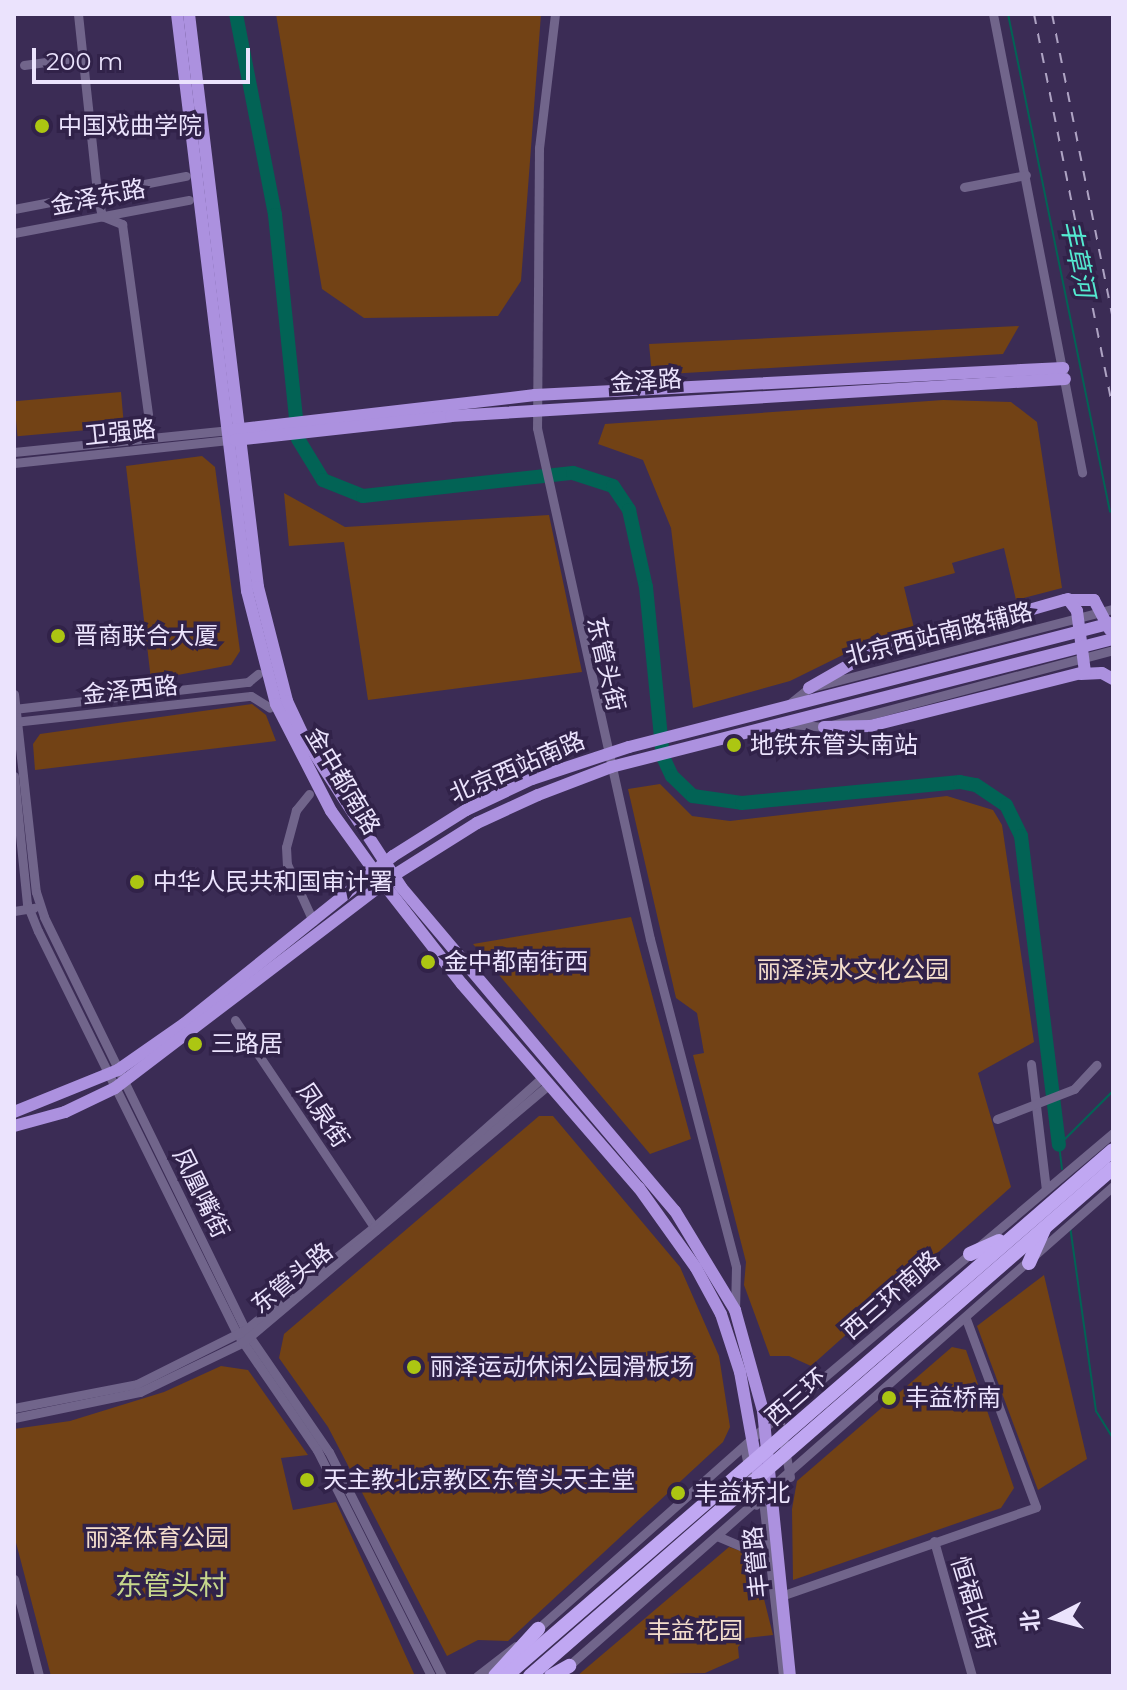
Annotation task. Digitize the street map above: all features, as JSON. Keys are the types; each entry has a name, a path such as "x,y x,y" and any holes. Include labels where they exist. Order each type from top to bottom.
{"highway":[{"name":"西三环","path":"976,1277 1014,1235 1067,1193 1113,1150"},
{"name":"西三环","path":"530,1676 586,1619 976,1277 1046,1226 1067,1193 1113,1168"},
{"path":"1029,1263 1046,1226"},
{"path":"970,1254 1014,1235"},
{"name":"西三环","path":"506,1676 586,1619"},
{"path":"495,1676 538,1629"},
{"path":"553,1676 569,1666"}],"main road":[{"name":"金中都南路","path":"177,14 258,587 278,675 305,739 384,862 388,880 547,1081 639,1188 696,1268 730,1337 748,1442 763,1499"},
{"name":"金中都南路","path":"189,14 236,435 247,591 264,672 299,756 374,871 388,880 675,1211 735,1310 764,1428 763,1499"},
{"name":"金泽路","path":"322,425 1064,374"},
{"name":"金泽路","path":"236,435 535,395 1064,374"},
{"path":"809,688 863,657 1068,599 1084,597 1100,604 1113,640"},
{"path":"1068,599 1077,611 1084,671"},
{"name":"北京西站南路","path":"14,1126 65,1112 388,880 477,823 611,767 1113,623"},
{"name":"北京西站南路","path":"14,1112 116,1078 384,862 466,810 607,753 632,746 684,733 782,717 1113,640"},
{"path":"824,727 870,726 1084,671 1102,673 1113,679"},
{"name":"丰管路","path":"763,1499 781,1596 790,1676"}],"street":[{"path":"78,14 97,193 102,216 122,224 151,437"},
{"name":"东管头街","path":"555,14 539,148 536,410 544,464 607,753 736,1267 735,1310"},
{"path":"993,14 1082,472"},
{"path":"24,65 82,57"},
{"path":"964,187 1026,175"},
{"name":"金泽东路","path":"14,209 186,176"},
{"name":"金泽东路","path":"14,233 189,200"},
{"name":"卫强路","path":"14,452 151,437 236,435"},
{"name":"卫强路","path":"14,463 236,435"},
{"name":"北京西站南路辅路","path":"782,717 809,688 1113,609"},
{"path":"782,717 824,727 1113,650"},
{"name":"金泽西路","path":"15,708 248,682 258,674"},
{"name":"凤凰嘴街","path":"14,694 39,905 116,1078"},
{"name":"金泽西路","path":"15,722 251,696 270,708"},
{"name":"凤凰嘴街","path":"14,776 28,906 244,1336 317,1450 431,1676"},
{"path":"309,794 296,810 286,847 287,864 313,921"},
{"path":"14,908 39,905"},
{"name":"凤泉街","path":"235,1020 376,1230"},
{"path":"1031,1064 1042,1104 1046,1189"},
{"path":"997,1119 1074,1089 1096,1065"},
{"name":"东管头路","path":"14,1418 140,1392 244,1336 376,1230 547,1081"},
{"name":"西三环南路","path":"477,1675 538,1629 764,1428 1046,1189 1067,1193 1071,1169 1113,1133"},
{"path":"569,1666 717,1536 790,1477 1113,1186"},
{"path":"781,1596 1036,1507 966,1319"},
{"name":"凤凰嘴街","path":"244,1336 329,1452 442,1676"},
{"name":"东管头路","path":"14,1408 137,1384 244,1336"},
{"path":"779,1417 790,1477"},
{"name":"丰管路","path":"763,1499 783,1676"},
{"path":"717,1536 769,1558"},
{"name":"恒福北街","path":"934,1541 972,1676"},
{"path":"14,1579 39,1676"}],"green space":[{"path":"276,14 541,14 521,281 498,316 364,318 322,289"},
{"path":"1019,326 1003,354 652,375 649,344"},
{"path":"121,392 124,427 17,436 14,401"},
{"path":"943,400 1011,402 1037,422 1062,588 1016,600 1004,548 952,563 955,573 904,587 915,632 861,646 790,681 693,708 671,528 643,460 598,444 605,424"},
{"path":"202,456 215,467 240,651 231,665 151,680 126,466"},
{"path":"284,493 345,527 549,515 582,672 368,700 344,542 289,546"},
{"path":"252,704 266,715 276,741 35,770 33,744 40,734"},
{"name":"丽泽滨水文化公园","path":"660,784 692,816 730,821 947,796 993,810 1002,825 1034,1042 978,1073 1011,1187 811,1366 789,1356 770,1356 744,1285 746,1262 693,1055 704,1053 697,1013 676,998 628,789"},
{"path":"631,917 691,1139 650,1154 473,944"},
{"path":"539,1116 553,1116 680,1267 719,1356 730,1427 723,1442 508,1641 478,1640 447,1656 328,1427 279,1358 284,1334"},
{"path":"1044,1275 1087,1459 1038,1490 977,1326"},
{"path":"952,1347 966,1350 1014,1488 1001,1508 793,1580 792,1509 797,1481"},
{"name":"丽泽体育公园","path":"221,1366 248,1370 308,1455 281,1458 293,1510 336,1502 415,1676 51,1676 14,1535 14,1429 70,1421 164,1392"},
{"name":"丰益花园","path":"729,1547 753,1555 773,1635 746,1638 738,1647 739,1658 705,1673 577,1676"}],"waterway":[{"path":"236,14 275,215 298,439 323,480 363,496 573,473 613,486 629,510 646,587 663,757 672,776 693,796 742,803 960,782 976,785 1006,805 1021,836 1059,1145"},
{"name":"丰草河","path":"1008,14 1110,512"},
{"name":"丰草河","path":"1062,1169 1059,1145 1113,1091"},
{"name":"丰草河","path":"1070,1226 1096,1411 1113,1438"}],"railway":[{"path":"1034,14 1113,409"},
{"path":"1052,14 1113,320"}],"place":[{"name":"中国戏曲学院","path":"42,126"},
{"name":"晋商联合大厦","path":"58,636"},
{"name":"地铁东管头南站","path":"734,745"},
{"name":"中华人民共和国审计署","path":"137,882"},
{"name":"金中都南街西","path":"428,962"},
{"name":"三路居","path":"195,1044"},
{"name":"丽泽运动休闲公园滑板场","path":"414,1367"},
{"name":"丰益桥南","path":"889,1398"},
{"name":"天主教北京教区东管头天主堂","path":"307,1480"},
{"name":"丰益桥北","path":"678,1493"}],"district":[{"name":"东管头村","path":"171,1585"}]}
